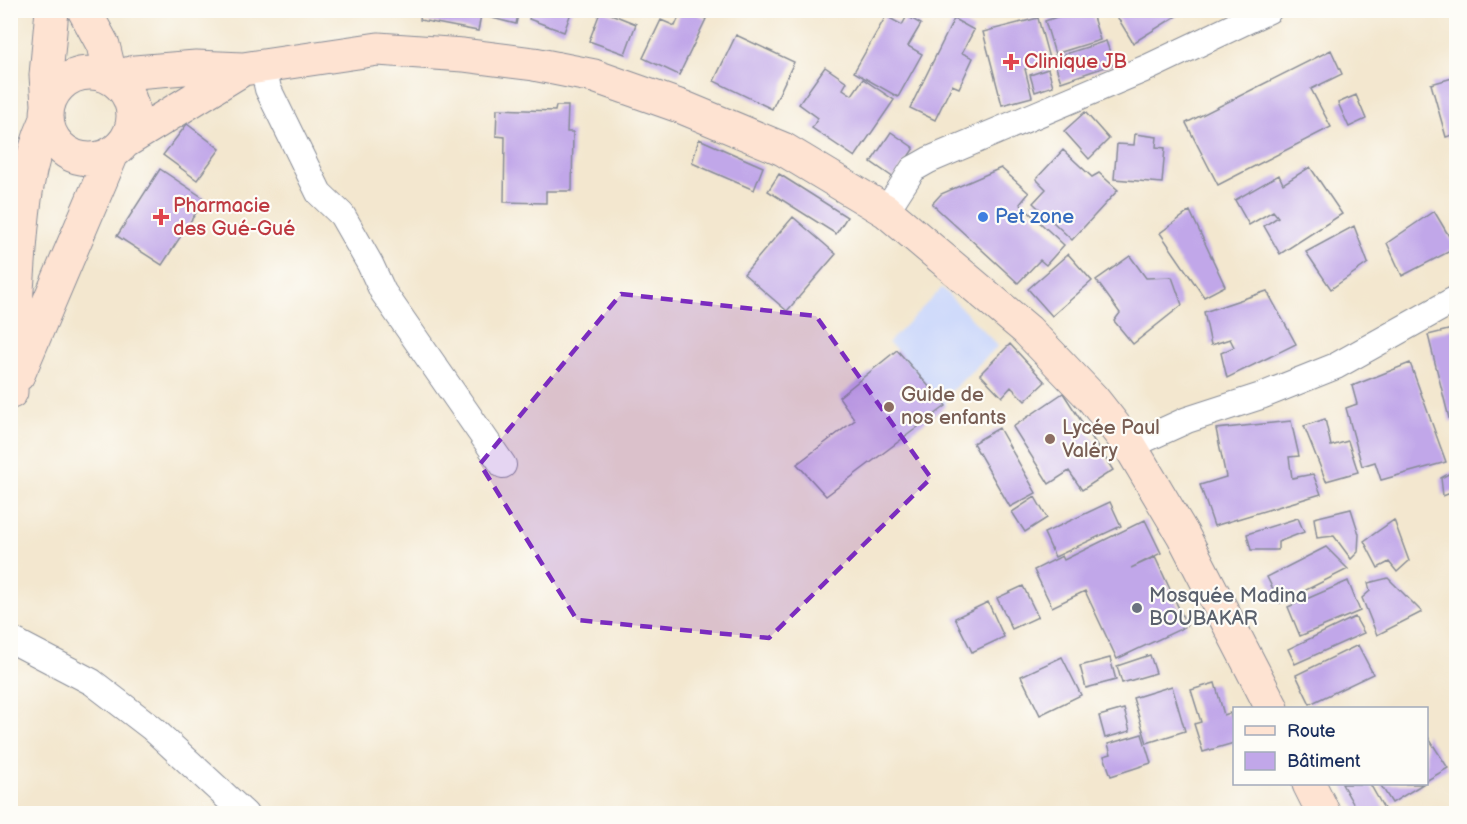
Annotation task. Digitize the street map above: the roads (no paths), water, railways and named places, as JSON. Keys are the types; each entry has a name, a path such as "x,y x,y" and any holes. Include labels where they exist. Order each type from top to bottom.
{"main road":[{"path":"52,10 46,75 50,134 58,146 84,159 98,159 119,148 253,67"},
{"path":"84,10 103,45 111,78"},
{"path":"111,78 135,72 196,67 253,67 343,52 402,49 534,64 594,76 682,106 750,134 812,166 886,211 1027,330 1093,399 1130,446 1183,535 1271,707"},
{"path":"97,73 111,78 125,90 132,106 132,124 119,148 11,393 14,324 28,176 35,145 55,91 66,80 81,74 97,73"},
{"path":"1310,785 1324,813"}],"street":[{"path":"886,211 913,169 929,160 1149,67 1269,10"},
{"path":"253,67 268,89 319,193 342,214 383,292 503,465"},
{"path":"1130,446 1187,420 1262,396 1336,366 1456,299"},
{"path":"10,639 92,682 152,728 244,813"}],"place":[{"name":"Clinique JB","path":"1011,62"},
{"name":"Pharmacie des Gué-Gué","path":"161,217"},
{"name":"Pet zone","path":"983,217"},
{"name":"Guide de nos enfants","path":"889,407"},
{"name":"Lycée Paul Valéry","path":"1050,439"},
{"name":"Mosquée Madina BOUBAKAR","path":"1137,608"}]}
